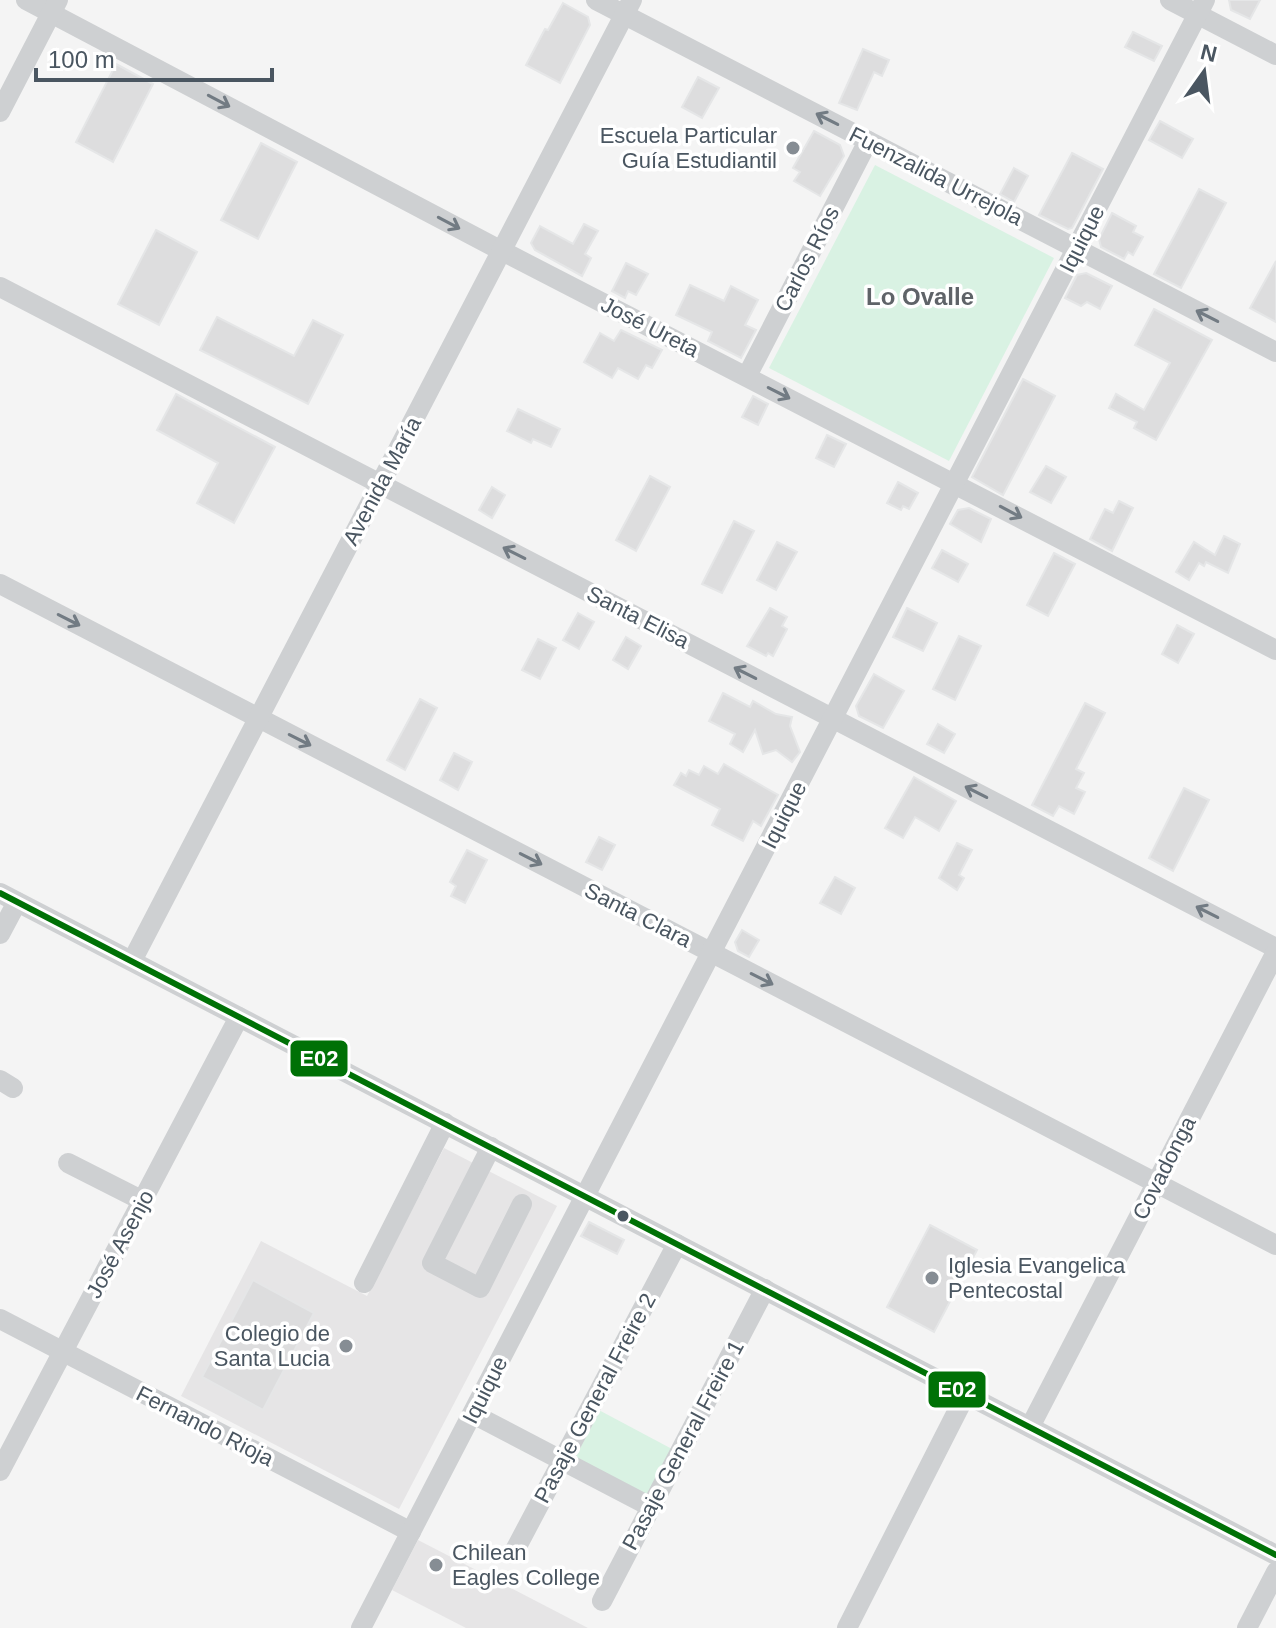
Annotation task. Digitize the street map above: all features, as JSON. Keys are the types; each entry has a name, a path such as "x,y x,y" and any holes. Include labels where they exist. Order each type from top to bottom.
{"street":[{"name":"José Ureta","path":"26,0 54,7 502,251 1276,650"},
{"name":"Fuenzalida Urrejola","path":"596,0 628,7 868,141 1276,352"},
{"path":"1170,0 1201,7 1276,55"},
{"path":"0,112 54,7"},
{"name":"Avenida María","path":"132,961 628,7"},
{"name":"Iquique","path":"361,1628 1201,7"},
{"name":"Carlos Ríos","path":"747,376 868,141"},
{"name":"Santa Elisa","path":"0,287 1276,950"},
{"name":"Santa Clara","path":"0,584 1276,1245"},
{"path":"0,934 8,898 1276,1555"},
{"name":"Covadonga","path":"1030,1427 1276,950"},
{"name":"José Asenjo","path":"0,1471 239,1017"},
{"path":"364,1283 445,1123"},
{"path":"491,1147 432,1263 480,1288 522,1204"},
{"path":"68,1163 143,1201"},
{"name":"Pasaje General Freire 2","path":"514,1552 677,1244"},
{"name":"Pasaje General Freire 1","path":"602,1601 765,1289"},
{"name":"Fernando Rioja","path":"0,1319 411,1532"},
{"path":"847,1628 966,1394"},
{"path":"473,1414 651,1507"},
{"path":"1247,1628 1276,1572"}],"shaded area":[{"name":"Colegio de Santa Lucia","path":"444,1148 557,1206 399,1509 181,1396 261,1241 367,1296"},
{"name":"Chilean Eagles College","path":"418,1540 588,1628 466,1628 392,1590"}],"green space":[{"path":"875,165 1054,258 949,461 769,368"},
{"path":"595,1408 672,1449 646,1498 569,1458"}],"building":[{"path":"1229,0 1260,0 1250,19 1231,10"},
{"path":"563,3 588,17 590,25 560,83 526,65"},
{"path":"1133,32 1162,46 1154,61 1125,47"},
{"path":"863,49 889,60 882,76 874,72 857,110 839,103"},
{"path":"116,64 153,84 113,162 76,142"},
{"path":"698,77 719,88 702,118 682,107"},
{"path":"1160,121 1193,139 1182,158 1149,140"},
{"path":"814,131 840,145 844,156 820,196 794,181 800,172 793,168"},
{"path":"261,143 297,162 258,239 221,220"},
{"path":"1072,153 1103,169 1072,228 1068,229 1039,215"},
{"path":"1014,168 1028,176 1014,202 1000,194"},
{"path":"1199,189 1226,203 1181,288 1154,274"},
{"path":"1112,213 1136,226 1133,232 1143,237 1133,255 1128,252 1124,259 1101,247 1099,239"},
{"path":"584,224 598,231 585,254 591,258 582,276 535,250 531,243 540,226 573,244"},
{"path":"156,230 197,252 159,325 118,304"},
{"path":"1276,261 1276,322 1250,308"},
{"path":"626,263 648,274 636,295 628,291 625,298 612,291"},
{"path":"1086,273 1112,286 1100,309 1087,302 1081,306 1065,298 1077,275"},
{"path":"690,285 724,301 731,286 758,300 745,325 756,330 741,358 708,341 712,332 676,315"},
{"path":"1154,309 1212,340 1156,440 1134,428 1137,422 1109,408 1116,394 1144,410 1170,363 1135,345"},
{"path":"217,317 294,356 313,320 343,335 308,404 200,350"},
{"path":"621,330 662,350 652,368 646,365 638,379 618,368 612,378 584,362 600,333 614,341"},
{"path":"1023,379 1055,396 1003,495 972,477"},
{"path":"176,394 275,447 234,523 197,503 218,463 157,430"},
{"path":"753,396 768,404 758,425 742,417"},
{"path":"518,409 560,429 551,447 533,439 531,443 507,431"},
{"path":"827,435 846,444 834,467 816,458"},
{"path":"1046,466 1066,477 1051,503 1030,492"},
{"path":"650,476 670,487 636,551 616,540"},
{"path":"898,482 918,493 909,509 903,506 901,510 887,503"},
{"path":"492,487 505,495 492,518 479,510"},
{"path":"1119,501 1133,508 1112,551 1090,539 1105,509 1113,513"},
{"path":"969,508 991,519 981,542 950,524 958,510"},
{"path":"734,521 754,531 722,593 702,584"},
{"path":"1224,536 1240,544 1228,573 1206,562 1204,566 1199,563 1189,580 1176,572 1194,542 1215,555"},
{"path":"777,542 797,552 776,590 757,580"},
{"path":"942,550 968,564 958,582 932,568"},
{"path":"1054,553 1075,564 1048,616 1027,605"},
{"path":"770,608 787,617 782,626 787,629 773,656 768,653 766,656 747,646"},
{"path":"907,608 937,623 923,651 893,637"},
{"path":"578,613 594,622 579,649 563,640"},
{"path":"1177,625 1194,634 1178,663 1162,654"},
{"path":"959,636 981,646 955,700 933,689"},
{"path":"626,637 641,646 628,669 613,660"},
{"path":"538,639 556,648 540,679 522,670"},
{"path":"874,674 904,691 883,728 859,716 856,706"},
{"path":"723,693 750,707 753,701 776,714 792,717 790,726 800,752 792,762 776,750 763,754 755,730 743,752 730,744 735,734 709,721"},
{"path":"420,699 437,708 405,770 387,760"},
{"path":"1085,703 1105,713 1076,769 1084,773 1076,788 1085,792 1074,814 1059,806 1053,816 1032,805"},
{"path":"938,724 955,734 944,753 927,744"},
{"path":"454,753 472,762 458,790 440,780"},
{"path":"724,764 778,795 761,826 753,821 743,841 712,825 720,809 674,785 681,773 686,776 689,770 699,775 704,766 718,774"},
{"path":"914,777 956,801 939,831 915,817 903,838 885,828"},
{"path":"1184,788 1209,800 1173,871 1149,858"},
{"path":"599,837 615,845 602,870 586,862"},
{"path":"957,843 972,850 959,875 964,878 957,890 939,878"},
{"path":"467,850 487,860 465,903 451,896 456,886 450,882"},
{"path":"835,877 855,888 841,914 820,903"},
{"path":"742,930 759,940 749,957 738,951 735,942"},
{"path":"589,1222 624,1240 617,1254 581,1236"},
{"name":"Iglesia Evangelica Pentecostal","path":"930,1225 977,1250 934,1332 887,1307"},
{"path":"253,1280 314,1313 263,1410 202,1377"}],"transit line":[{"name":"E02","path":"0,893 1276,1555"}],"place":[{"name":"Escuela Particular Guía Estudiantil","path":"793,148"},
{"name":"Iglesia Evangelica Pentecostal","path":"932,1278"},
{"name":"Colegio de Santa Lucia","path":"346,1346"},
{"name":"Chilean Eagles College","path":"436,1565"}],"district":[{"name":"Lo Ovalle","path":"920,296"}]}
